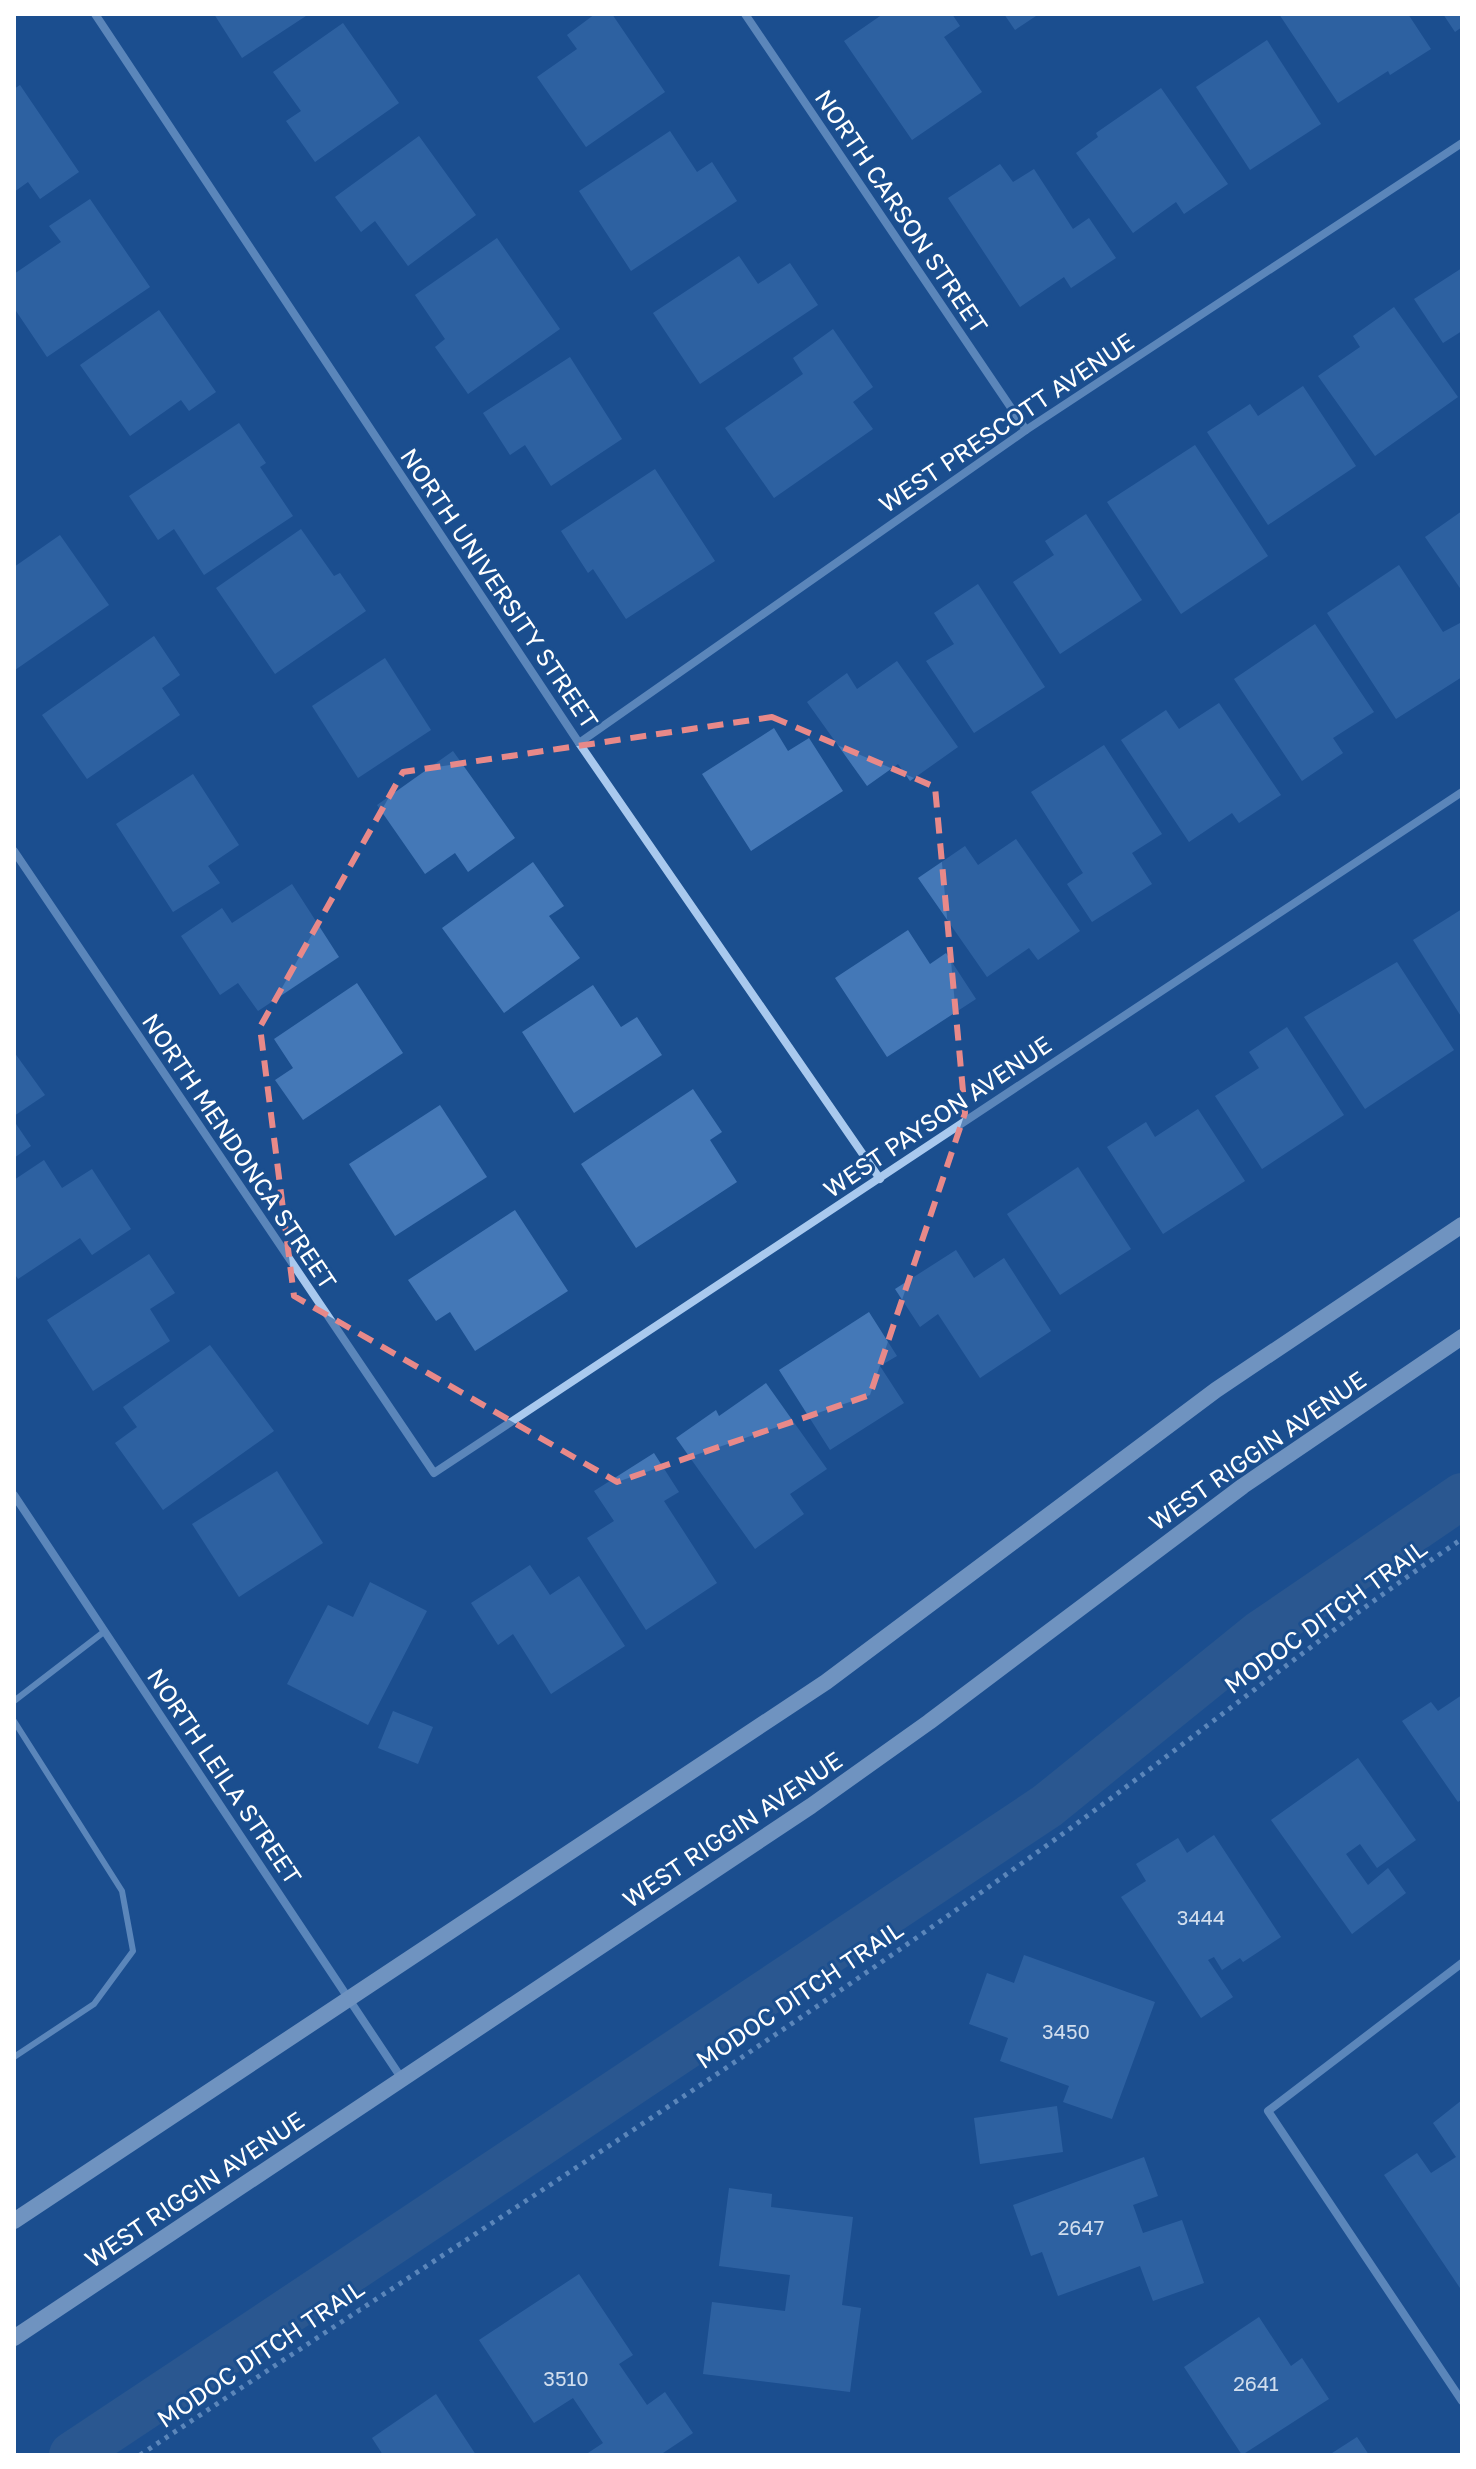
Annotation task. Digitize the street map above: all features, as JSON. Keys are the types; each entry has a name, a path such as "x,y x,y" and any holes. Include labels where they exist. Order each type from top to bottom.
{"main road":[{"path":"14,2221 350,2001 826,1682 1204,1399 1462,1225"},
{"name":"WEST RIGGIN AVENUE","path":"14,2338 871,1764 1243,1486 1462,1337"}],"street":[{"name":"NORTH UNIVERSITY STREET","path":"95,14 579,743 880,1179"},
{"name":"NORTH CARSON STREET","path":"745,14 1026,430"},
{"name":"WEST PRESCOTT AVENUE","path":"579,743 1026,430 1462,143"},
{"name":"WEST PAYSON AVENUE","path":"434,1473 1462,792"},
{"name":"NORTH MENDONCA STREET","path":"14,851 434,1473"},
{"name":"NORTH LEILA STREET","path":"14,1495 402,2079"},
{"path":"1462,1963 1268,2111 1462,2401"}],"lane":[{"path":"14,1701 105,1631"},
{"path":"14,1721 122,1891 133,1951 94,2004 14,2057"}],"path":[{"name":"MODOC DITCH TRAIL","path":"140,2455 805,2013 1040,1851 1379,1597 1462,1539"}],"highlighted area":[{"path":"772,717 935,787 965,1113 870,1395 617,1482 294,1296 260,1027 403,772"}],"building":[{"path":"214,14 309,14 242,58"},
{"path":"595,14 612,14 665,92 586,147 537,77 577,49 567,35"},
{"path":"883,14 952,14 960,26 944,37 982,92 912,140 844,41"},
{"path":"1004,14 1039,14 1015,30"},
{"path":"1279,14 1408,14 1431,49 1390,75 1388,71 1338,103"},
{"path":"1443,14 1462,14 1462,27 1455,32"},
{"path":"343,23 399,103 315,162 286,121 301,111 273,72"},
{"path":"1267,40 1321,124 1250,170 1196,87"},
{"path":"20,85 79,172 40,199 28,182 14,192 14,89"},
{"path":"1161,88 1228,184 1184,214 1176,202 1133,233 1076,153 1098,137 1096,133"},
{"path":"670,131 697,172 712,162 737,201 631,271 579,191"},
{"path":"419,136 476,215 408,266 375,221 361,232 335,197"},
{"path":"1000,164 1013,182 1034,169 1073,229 1089,218 1116,258 1071,288 1064,277 1020,307 948,198"},
{"path":"90,199 150,287 47,357 14,308 14,274 61,242 49,226"},
{"path":"497,238 560,329 468,394 435,347 445,339 415,295"},
{"path":"739,256 758,284 790,263 818,305 700,384 653,313"},
{"path":"1462,268 1462,331 1443,343 1414,299"},
{"path":"1394,307 1458,397 1375,456 1318,376 1360,347 1353,336"},
{"path":"159,310 216,392 189,411 181,400 130,436 80,365"},
{"path":"833,329 873,387 853,402 873,429 774,498 725,428 803,374 793,358"},
{"path":"570,357 622,439 551,486 525,445 510,455 483,413"},
{"path":"1303,386 1356,466 1268,525 1207,432 1250,404 1258,416"},
{"path":"239,423 266,463 260,467 293,516 204,575 174,529 158,540 129,496"},
{"path":"1195,445 1268,556 1181,614 1107,502"},
{"path":"655,469 715,561 626,619 593,569 588,573 561,531"},
{"path":"1462,511 1462,591 1425,537"},
{"path":"1086,514 1142,600 1060,654 1013,582 1054,555 1045,541"},
{"path":"301,529 334,576 340,573 366,611 275,674 216,588"},
{"path":"60,535 109,605 15,670 14,567"},
{"path":"1399,565 1443,632 1462,622 1462,677 1396,719 1327,613"},
{"path":"978,584 1045,687 974,733 926,661 954,644 934,613"},
{"path":"1315,624 1374,712 1333,738 1343,753 1302,781 1234,679"},
{"path":"154,636 180,675 162,688 180,715 87,779 42,715"},
{"path":"385,658 431,730 358,778 312,706"},
{"path":"897,661 958,747 910,781 898,764 867,786 807,702 847,673 857,689"},
{"path":"1219,703 1281,795 1239,823 1232,813 1189,842 1121,740 1166,710 1179,729"},
{"path":"774,728 788,751 809,738 843,791 751,851 702,774"},
{"path":"1104,745 1162,834 1132,853 1152,884 1092,922 1067,884 1083,873 1031,792"},
{"path":"453,751 515,838 468,872 455,853 425,874 377,805"},
{"path":"193,774 239,845 208,866 220,883 173,912 116,824"},
{"path":"1016,839 1080,931 1038,960 1029,948 987,977 918,878 965,846 978,865"},
{"path":"533,862 564,906 549,916 580,958 504,1013 442,928"},
{"path":"292,884 339,957 258,1011 238,983 220,995 181,936 222,908 232,923"},
{"path":"1462,909 1462,1018 1413,940"},
{"path":"908,930 930,964 946,953 976,999 887,1057 835,978"},
{"path":"1397,962 1454,1050 1365,1109 1304,1017"},
{"path":"357,983 403,1053 303,1120 275,1080 293,1068 274,1039"},
{"path":"593,985 621,1027 637,1017 662,1055 574,1113 522,1032"},
{"path":"1287,1027 1344,1115 1262,1169 1215,1096 1259,1068 1249,1052"},
{"path":"14,1052 45,1095 14,1116"},
{"path":"693,1089 722,1132 710,1140 737,1182 636,1248 581,1164"},
{"path":"440,1105 487,1177 395,1236 349,1164"},
{"path":"1198,1109 1245,1181 1163,1234 1107,1147 1146,1122 1155,1137"},
{"path":"14,1121 31,1146 14,1158"},
{"path":"44,1160 62,1188 92,1169 131,1229 92,1255 80,1238 18,1279 14,1273 14,1180"},
{"path":"1078,1167 1131,1249 1060,1295 1007,1214"},
{"path":"515,1210 568,1291 475,1351 450,1312 436,1321 408,1280"},
{"path":"956,1250 974,1278 1004,1258 1051,1331 980,1378 938,1314 920,1327 895,1289"},
{"path":"149,1254 175,1293 150,1309 170,1341 93,1391 47,1320"},
{"path":"869,1312 897,1356 880,1366 904,1403 830,1450 779,1370"},
{"path":"210,1345 274,1431 163,1510 115,1443 137,1427 123,1407"},
{"path":"766,1383 827,1469 790,1494 804,1514 755,1549 676,1438 716,1410 719,1416"},
{"path":"654,1453 679,1492 664,1501 717,1583 646,1630 587,1538 614,1521 594,1491"},
{"path":"277,1471 323,1543 239,1597 192,1524"},
{"path":"530,1565 550,1595 579,1576 625,1646 551,1694 513,1634 498,1645 471,1603"},
{"path":"370,1582 427,1611 368,1725 287,1684 328,1605 353,1617"},
{"path":"1462,1695 1462,1799 1458,1802 1402,1721 1431,1702 1438,1711"},
{"path":"393,1711 433,1727 418,1764 378,1748"},
{"path":"1358,1758 1416,1840 1377,1868 1360,1844 1346,1854 1368,1885 1388,1868 1406,1893 1352,1934 1271,1820"},
{"path":"1214,1835 1281,1937 1243,1962 1240,1958 1222,1970 1214,1957 1208,1960 1233,1997 1201,2018 1121,1897 1146,1881 1136,1864 1178,1838 1187,1853"},
{"path":"1024,1955 1155,2002 1112,2119 1063,2102 1069,2086 1000,2061 1008,2038 969,2024 987,1973 1014,1983"},
{"path":"1462,2100 1462,2291 1384,2175 1417,2153 1431,2173 1456,2157 1433,2123"},
{"path":"1057,2106 1063,2152 980,2164 974,2118"},
{"path":"1144,2157 1158,2196 1133,2205 1143,2233 1182,2220 1204,2283 1153,2301 1140,2266 1058,2296 1042,2252 1031,2256 1013,2205"},
{"path":"729,2188 772,2194 771,2207 853,2217 842,2305 861,2308 850,2392 703,2374 712,2302 785,2311 790,2275 719,2266"},
{"path":"579,2274 633,2355 619,2364 647,2405 665,2392 693,2433 660,2455 585,2455 603,2443 573,2398 534,2423 479,2340"},
{"path":"1259,2317 1291,2366 1302,2358 1329,2399 1242,2455 1184,2367"},
{"path":"436,2394 476,2455 383,2455 372,2438"},
{"path":"1357,2437 1369,2455 1329,2455"}],"waterway":[{"path":"72,2455 1047,1806 1261,1633 1462,1496"}]}
